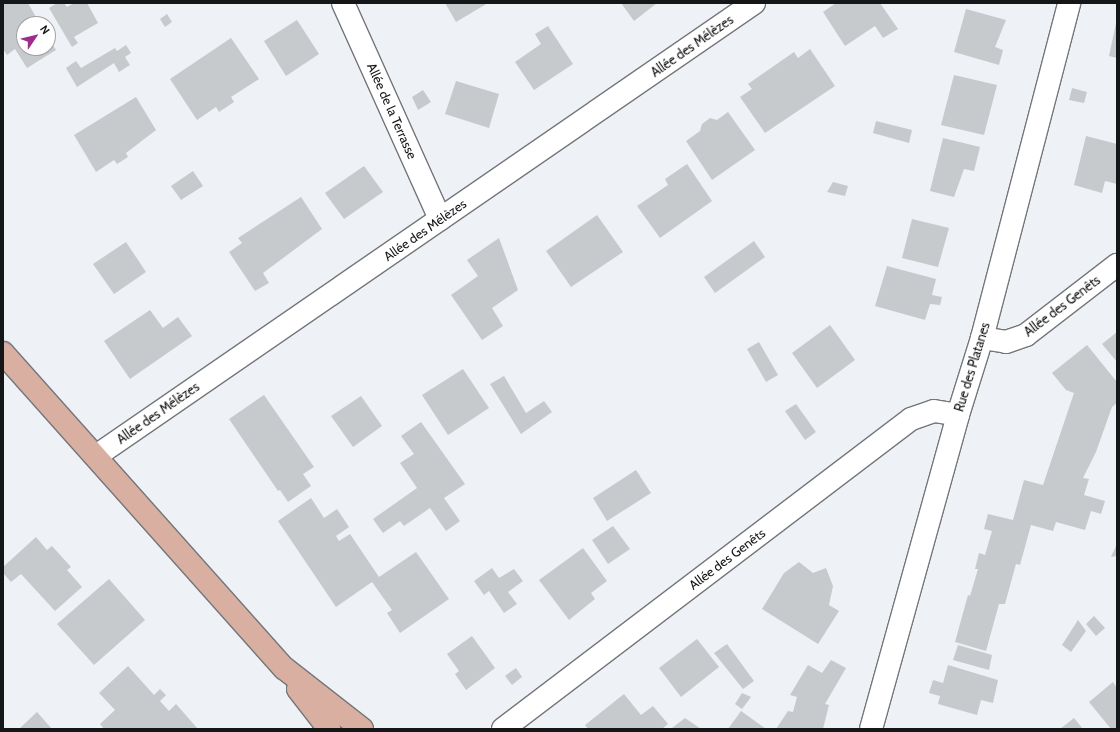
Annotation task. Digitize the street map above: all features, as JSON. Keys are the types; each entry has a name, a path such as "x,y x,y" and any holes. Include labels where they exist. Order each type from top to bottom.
{"main road":[{"path":"3,353 284,668 329,729"},
{"path":"284,668 362,729"}],"street":[{"name":"Allée de la Terrasse","path":"343,3 440,219"},
{"name":"Allée des Mélèzes","path":"96,456 754,3"},
{"name":"Rue des Platanes","path":"871,729 958,415 982,338 1069,3"},
{"name":"Allée des Genêts","path":"982,338 1006,342 1026,335 1117,265"},
{"name":"Allée des Genêts","path":"503,729 911,418 934,411 958,415"}],"building":[{"path":"3,3 28,3 35,16 16,16 16,51 15,49 7,55 3,49"},
{"path":"57,3 64,3 67,7 74,3 87,3 98,23 74,37 78,43 72,47 56,20 56,16 54,16 49,8"},
{"path":"445,3 488,3 456,22"},
{"path":"621,3 657,3 634,21"},
{"path":"836,3 880,3 898,29 883,38 875,26 845,46 823,12"},
{"path":"966,9 1006,20 995,47 1003,50 999,65 954,52"},
{"path":"167,14 172,22 165,27 160,19"},
{"path":"297,20 319,54 286,76 264,41"},
{"path":"1117,23 1117,58 1109,56"},
{"path":"548,26 573,64 534,90 515,62 541,44 535,34"},
{"path":"231,38 259,79 231,97 234,102 219,112 216,107 197,120 170,79"},
{"path":"126,45 131,53 125,57 130,65 119,72 114,63 77,87 66,68 76,61 81,68 115,48 117,51"},
{"path":"810,49 835,86 765,133 740,97 752,89 748,84 794,52 798,58"},
{"path":"19,56 46,56 27,68"},
{"path":"954,75 997,85 984,135 941,125"},
{"path":"456,81 499,94 489,128 445,114"},
{"path":"1072,88 1087,92 1084,103 1069,100"},
{"path":"423,90 431,102 418,110 412,97"},
{"path":"136,97 156,130 126,153 128,157 117,164 114,160 96,172 74,135"},
{"path":"728,112 755,150 712,180 686,141 700,131 702,124 710,118 717,120"},
{"path":"876,121 912,130 909,143 873,133"},
{"path":"1086,136 1117,144 1117,184 1105,181 1102,193 1074,185"},
{"path":"943,138 980,147 974,171 964,169 954,197 930,191"},
{"path":"687,164 712,201 660,238 637,206 668,185 665,179"},
{"path":"364,166 383,192 344,219 325,193"},
{"path":"193,171 203,186 181,200 171,186"},
{"path":"833,182 848,186 845,196 827,192"},
{"path":"301,197 322,229 263,273 269,283 255,291 229,252 242,243 238,238"},
{"path":"597,215 623,252 571,287 546,251"},
{"path":"912,219 949,228 938,267 902,258"},
{"path":"499,238 518,290 492,308 503,326 482,340 451,295 478,276 467,260"},
{"path":"754,241 765,257 715,293 704,277"},
{"path":"126,242 146,272 114,294 93,264"},
{"path":"887,266 936,279 932,295 942,297 940,305 930,304 925,320 875,306"},
{"path":"150,310 163,328 178,317 192,336 130,379 104,341"},
{"path":"830,325 855,360 817,388 792,353"},
{"path":"1117,332 1117,362 1102,344"},
{"path":"759,342 778,375 766,382 747,349"},
{"path":"1087,345 1117,382 1117,403 1112,407 1096,452 1083,478 1089,479 1084,495 1105,501 1101,514 1091,511 1085,530 1056,522 1053,531 1031,525 1020,565 1016,564 1005,604 999,604 986,651 955,642 968,595 970,596 978,569 975,569 979,553 985,555 992,531 984,529 988,514 1013,520 1024,480 1043,485 1074,393 1066,390 1052,373"},
{"path":"463,369 489,408 448,435 422,395"},
{"path":"504,376 526,413 544,401 552,412 521,434 490,384"},
{"path":"264,395 314,467 303,474 311,486 288,502 280,490 278,491 229,419"},
{"path":"361,396 382,426 353,447 331,416"},
{"path":"796,404 816,432 805,440 785,411"},
{"path":"421,422 465,484 444,498 460,521 446,531 430,508 404,526 400,521 383,533 373,519 417,488 400,463 414,454 401,436"},
{"path":"636,470 651,493 607,521 593,498"},
{"path":"311,498 324,518 337,509 349,527 336,536 339,541 350,534 379,577 416,552 449,599 400,633 387,613 392,610 372,582 336,607 278,521"},
{"path":"613,526 630,549 608,564 592,540"},
{"path":"36,537 47,550 52,546 71,567 67,570 82,587 55,611 21,574 11,582 3,573 3,567"},
{"path":"1117,544 1117,556 1111,557 1115,548"},
{"path":"583,548 607,581 591,593 595,599 569,620 539,580"},
{"path":"799,562 813,573 826,568 833,586 829,605 839,611 818,644 762,609 784,573"},
{"path":"492,568 499,578 514,569 523,581 508,592 517,604 504,613 489,591 484,595 474,581"},
{"path":"109,579 145,620 94,665 57,624"},
{"path":"1094,616 1105,628 1096,636 1086,624"},
{"path":"1078,620 1086,631 1071,652 1062,645"},
{"path":"472,636 495,668 466,690 455,674 459,671 447,654"},
{"path":"697,639 719,667 681,697 659,668"},
{"path":"727,644 754,681 743,689 714,653"},
{"path":"958,645 992,655 989,670 953,660"},
{"path":"831,660 846,668 825,704 829,705 823,729 776,729 788,711 793,712 797,697 790,695 808,665 822,673"},
{"path":"948,665 998,680 993,703 981,700 977,715 938,704 940,696 929,693 933,680 943,683"},
{"path":"128,666 154,695 160,689 166,695 160,701 169,711 176,704 198,729 104,729 100,724 115,710 99,693"},
{"path":"516,668 522,677 512,685 505,676"},
{"path":"1113,682 1117,688 1117,729 1111,729 1089,702"},
{"path":"742,693 751,697 742,709 735,704"},
{"path":"624,694 641,715 653,706 668,724 662,729 588,729 585,725"},
{"path":"741,711 766,729 728,729"},
{"path":"37,712 52,729 19,729"},
{"path":"685,718 701,729 672,728"},
{"path":"1074,718 1083,729 1060,729"}]}
